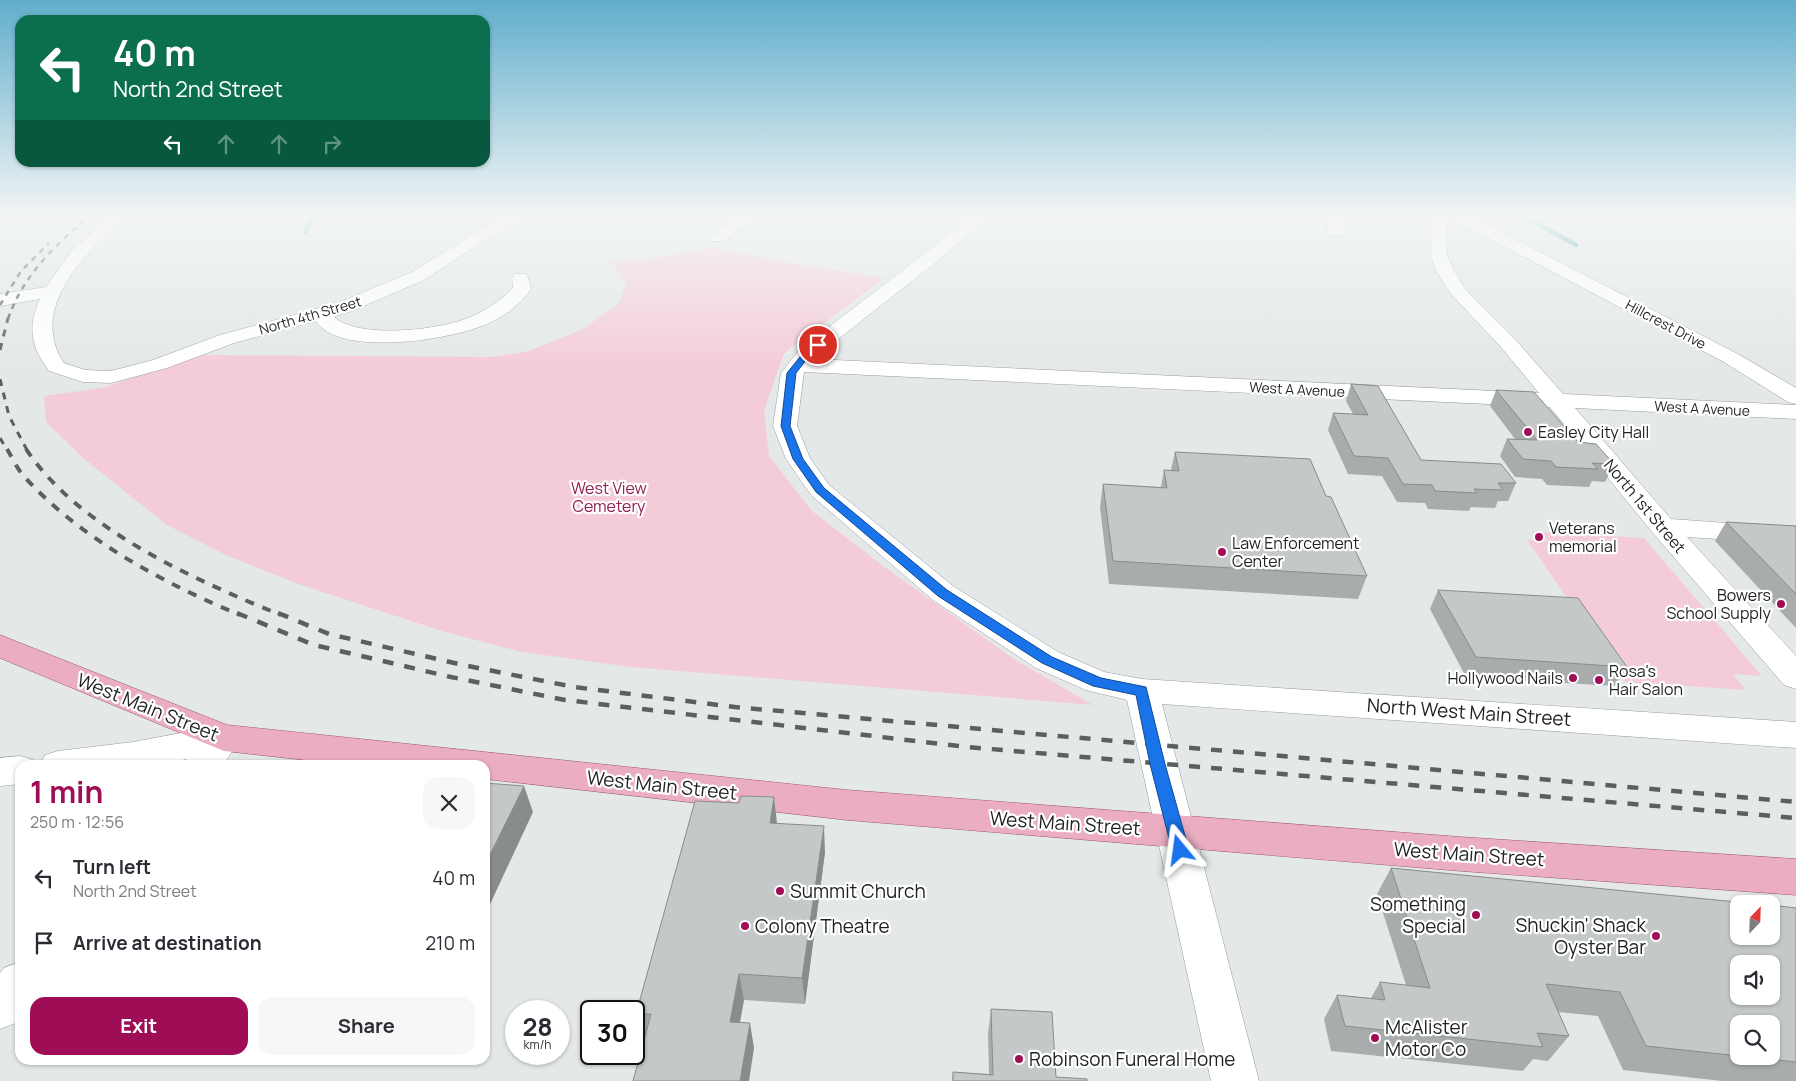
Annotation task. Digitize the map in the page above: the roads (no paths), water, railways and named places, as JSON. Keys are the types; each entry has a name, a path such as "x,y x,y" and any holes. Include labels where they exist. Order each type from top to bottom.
{"main road":[{"name":"West Main Street","path":"0,646 224,738 433,760"},
{"name":"West Main Street","path":"490,767 847,805 1796,877"}],"street":[{"name":"North 4th Street","path":"73,264 53,290 44,318 43,345 56,367 83,376 111,377 160,364 227,339 345,307 418,276 436,264"},
{"path":"798,365 807,354 922,264"},
{"name":"North 1st Street","path":"1442,264 1459,293 1507,342 1663,527 1796,677"},
{"name":"Hillcrest Drive","path":"1551,264 1728,356 1796,397"},
{"path":"325,312 326,320 339,330 362,334 391,336 456,328 499,310 514,300 522,289 521,278"},
{"path":"0,300 53,290"},
{"name":"West A Avenue","path":"798,365 1796,412"},
{"name":"North West Main Street","path":"798,365 792,373 785,426 798,459 820,490 943,593 1047,660 1098,682 1142,691 1796,735"},
{"path":"1663,527 1796,536"},
{"path":"1142,691 1157,764 1235,1081"},
{"path":"100,760 133,756 224,738"},
{"path":"206,760 224,738"},
{"path":"0,772 15,770"},
{"path":"0,1007 15,989"}],"railway":[{"path":"0,305 21,271 28,264"},
{"path":"8,319 14,303 39,264"},
{"path":"0,350 8,318"},
{"path":"0,379 9,416 27,450"},
{"path":"0,438 7,450"},
{"path":"7,449 21,472 45,498 69,519 124,557 182,589 240,615"},
{"path":"26,449 49,478 76,504 107,527 141,549 176,568 212,586 281,615"},
{"path":"237,613 314,645 451,677 565,700 967,747 1796,818"},
{"path":"278,613 329,634 463,665 574,687 735,707 1796,802"}],"place":[{"name":"Easley City Hall","path":"1528,432"},
{"name":"Veterans memorial","path":"1539,537"},
{"name":"Law Enforcement Center","path":"1222,552"},
{"name":"Bowers School Supply","path":"1781,604"},
{"name":"Hollywood Nails","path":"1573,678"},
{"name":"Rosa's Hair Salon","path":"1599,680"},
{"name":"Summit Church","path":"780,891"},
{"name":"Something Special","path":"1476,915"},
{"name":"Colony Theatre","path":"745,926"},
{"name":"Shuckin' Shack Oyster Bar","path":"1656,936"},
{"name":"McAlister Motor Co","path":"1375,1038"},
{"name":"Robinson Funeral Home","path":"1019,1059"}],"park label":[{"name":"West View Cemetery","path":"609,497"}]}
